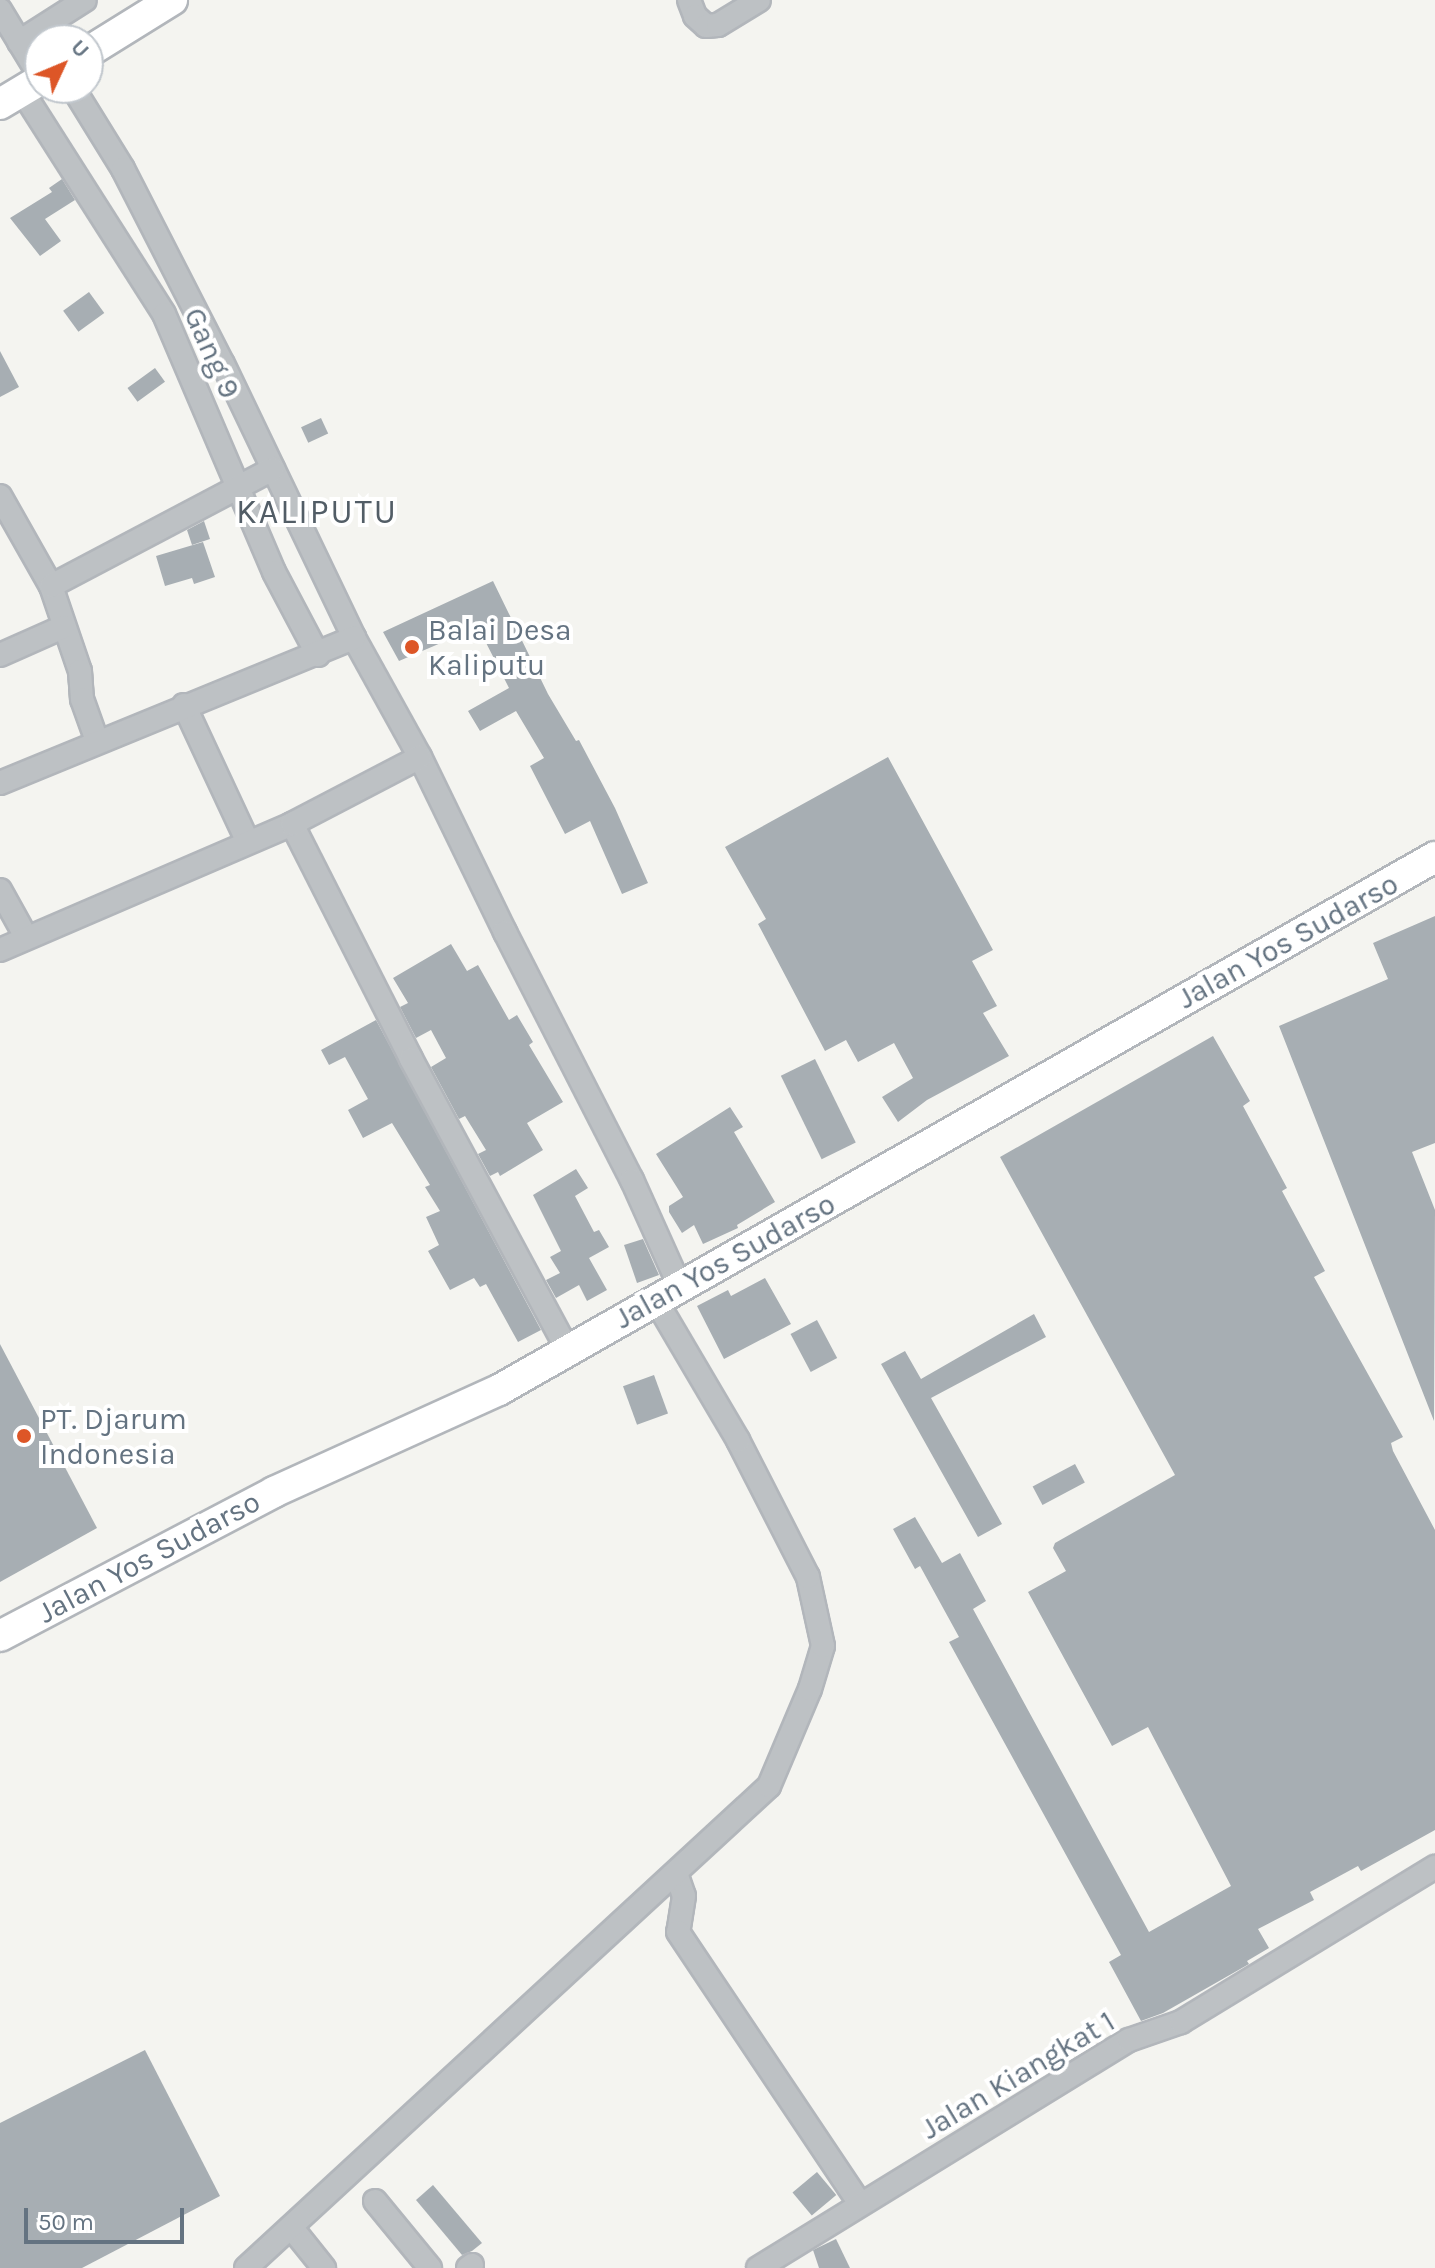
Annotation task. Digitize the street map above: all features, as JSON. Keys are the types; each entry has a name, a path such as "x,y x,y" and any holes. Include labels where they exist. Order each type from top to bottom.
{"street":[{"path":"19,42 85,0"},
{"path":"104,42 172,0"},
{"path":"689,0 695,16 706,26 718,25 759,0"},
{"name":"Gang 9","path":"0,10 19,42 24,75"},
{"name":"Gang 9","path":"36,104 164,314 274,572 318,655"},
{"path":"83,104 123,169 354,638 420,757 632,1180 668,1294 808,1577 823,1646 810,1689 769,1786 246,2268"},
{"path":"51,586 239,490 273,469"},
{"path":"0,496 51,586 80,671 82,699 97,741"},
{"path":"0,655 63,627"},
{"path":"0,783 184,705 318,655 354,638"},
{"path":"184,705 247,840"},
{"path":"0,950 247,840 292,824 420,757"},
{"path":"292,824 411,1059 568,1350"},
{"name":"Jalan Yos Sudarso","path":"0,1636 274,1492 499,1390 953,1135 1435,857"},
{"path":"0,890 26,937"},
{"name":"Jalan Kiangkat 1","path":"758,2268 1129,2040 1181,2022 1204,2009 1435,1867"},
{"path":"676,1873 684,1896 678,1932 860,2204"},
{"path":"375,2201 430,2268"},
{"path":"291,2227 324,2268"}],"building":[{"path":"62,179 75,200 45,219 61,241 40,256 10,218 52,192 49,188"},
{"path":"89,292 104,313 78,332 63,311"},
{"path":"0,351 19,387 0,397"},
{"path":"155,368 165,382 137,402 127,388"},
{"path":"321,418 328,433 308,443 301,427"},
{"path":"204,521 210,539 192,545 187,530"},
{"path":"203,542 215,577 194,584 192,578 165,586 156,556"},
{"path":"493,581 548,694 576,741 579,740 615,808 648,883 622,894 590,821 565,834 530,766 544,758 516,711 480,731 468,711 509,688 478,627 399,661 383,632"},
{"path":"888,757 993,950 972,961 997,1006 983,1013 1009,1056 927,1100 898,1122 882,1097 913,1078 894,1043 858,1062 846,1040 825,1051 758,924 766,919 725,847"},
{"path":"1435,916 1435,1143 1412,1152 1435,1210 1434,1421 1279,1026 1388,979 1373,943"},
{"path":"451,944 467,971 478,965 509,1020 517,1015 533,1042 529,1045 563,1102 527,1123 543,1150 500,1176 498,1172 490,1176 478,1154 486,1150 465,1116 459,1119 431,1067 446,1058 431,1030 416,1038 400,1007 408,1003 393,978"},
{"path":"376,1020 541,1330 518,1342 486,1284 480,1287 474,1278 450,1290 428,1251 439,1245 426,1217 440,1211 425,1187 430,1185 392,1123 363,1138 348,1110 368,1099 345,1057 329,1065 321,1050"},
{"path":"1213,1036 1250,1101 1243,1106 1287,1188 1282,1191 1325,1271 1314,1277 1403,1437 1391,1443 1393,1451 1435,1530 1435,1830 1361,1871 1358,1866 1310,1892 1314,1900 1258,1929 1269,1948 1247,1961 1249,1964 1163,2013 1141,2021 1109,1962 1121,1955 949,1642 959,1637 920,1566 915,1569 893,1529 915,1517 942,1563 960,1553 986,1601 973,1609 1149,1932 1231,1886 1148,1727 1112,1746 1028,1592 1066,1571 1053,1548 1055,1543 1175,1475 1000,1157"},
{"path":"815,1059 856,1143 822,1159 781,1076"},
{"path":"730,1107 743,1127 734,1132 775,1202 737,1225 738,1228 703,1244 694,1225 682,1233 669,1212 669,1206 683,1197 656,1154"},
{"path":"576,1169 588,1188 575,1196 594,1232 599,1230 609,1247 589,1258 607,1290 587,1301 579,1285 556,1298 546,1280 560,1273 550,1257 561,1251 533,1195"},
{"path":"643,1239 659,1275 637,1283 624,1245"},
{"path":"765,1278 791,1324 724,1359 697,1306 728,1290 731,1296"},
{"path":"1034,1314 1046,1337 931,1398 1002,1524 978,1537 881,1364 905,1351 921,1379"},
{"path":"817,1320 837,1358 811,1372 791,1334"},
{"name":"PT. Djarum Indonesia","path":"0,1344 97,1528 0,1582"},
{"path":"654,1375 668,1414 637,1425 623,1386"},
{"path":"1075,1464 1085,1483 1042,1505 1033,1487"},
{"path":"145,2050 220,2196 82,2268 0,2268 0,2123"},
{"path":"817,2172 836,2195 812,2216 792,2193"},
{"path":"433,2185 482,2243 472,2251 462,2255 416,2200"},
{"path":"836,2239 850,2268 819,2268 813,2250"}],"place":[{"name":"Balai Desa Kaliputu","path":"412,647"},
{"name":"PT. Djarum Indonesia","path":"24,1436"}],"district":[{"name":"KALIPUTU","path":"317,513"}]}
